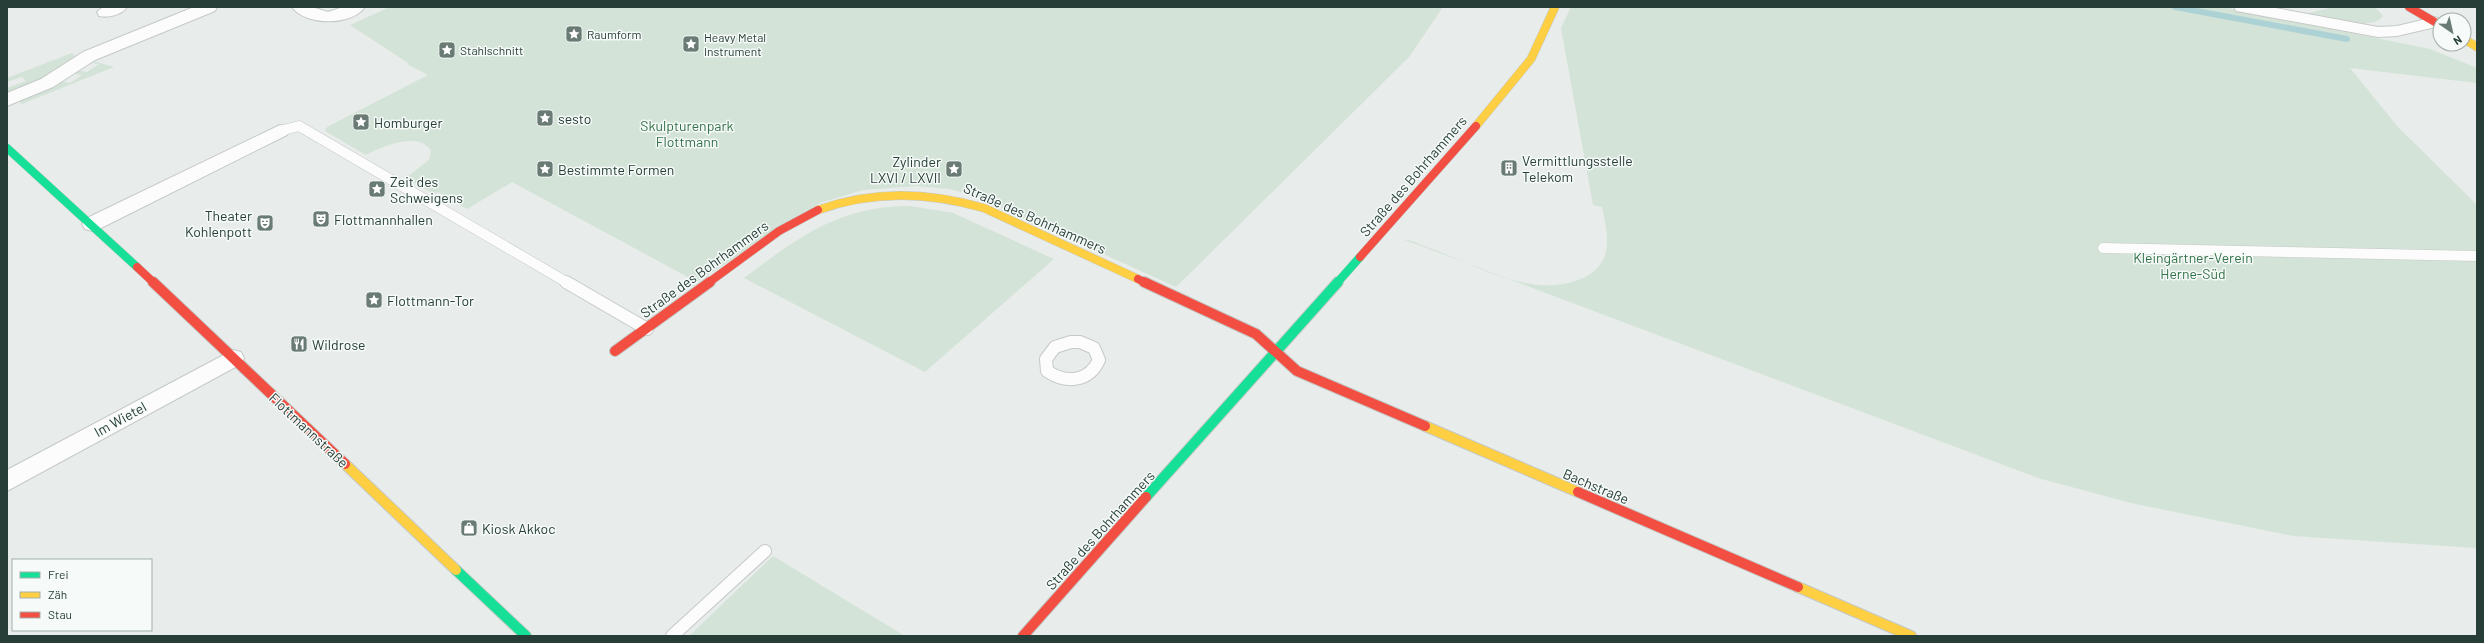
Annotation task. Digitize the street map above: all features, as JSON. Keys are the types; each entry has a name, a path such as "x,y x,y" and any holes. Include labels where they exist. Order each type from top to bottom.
{"street":[{"path":"168,7 182,18"},
{"path":"7,100 47,83 89,56 209,7"},
{"path":"300,7 314,17 336,17 357,7"},
{"name":"Straße des Bohrhammers","path":"1023,636 1506,92 1531,59 1556,7"},
{"path":"2242,7 2378,32 2397,31 2432,24"},
{"path":"2409,7 2432,20"},
{"path":"92,224 280,131"},
{"name":"Flottmannstraße","path":"7,148 92,224 526,636"},
{"name":"Straße des Bohrhammers","path":"615,351 796,221 823,208 848,200 889,193 912,192 951,196 984,208 1256,334 1276,352"},
{"name":"Bachstraße","path":"1276,352 1297,371 1423,427 1911,636"},
{"name":"Im Wietel","path":"7,481 233,358"}],"lane":[{"path":"280,131 298,126 647,329"},
{"path":"2103,248 2477,256"},
{"path":"1080,342 1094,348 1098,354 1098,366 1086,377 1069,380 1052,376 1048,371 1046,359 1049,352 1058,345 1080,342"},
{"path":"672,636 765,551"}],"green space":[{"name":"Skulpturenpark Flottmann","path":"390,7 1443,7 1409,57 1176,287 976,196 949,189 916,186 863,190 820,203 697,282 512,182 467,209 438,192 434,194 406,178 429,160 431,151 426,145 418,142 400,142 366,155 325,131 327,127 428,75 407,64 408,63 350,25"},
{"name":"Kleingärtner-Verein Herne-Süd","path":"1571,7 2223,7 2430,49 2432,50 2432,52 2437,52 2477,68 2477,83 2350,68 2398,127 2477,205 2477,548 2293,536 2131,503 2038,478 1507,278 1524,283 1544,285 1564,284 1583,278 1593,272 1600,265 1605,256 1607,238 1604,217 1602,207 1593,205 1561,28"},
{"path":"2335,7 2375,7 2383,16 2377,21 2358,23 2304,14"},
{"path":"72,53 76,57 44,78 10,93 7,91 7,88 26,81 22,77 7,82 7,78"},
{"path":"90,60 114,67 22,104 16,99 58,81 70,83 82,75 70,73 75,70 87,72 99,64 87,62"},
{"path":"910,206 953,213 1054,259 925,372 744,278 802,237 841,218 862,211 885,207"},
{"path":"1405,240 1416,242 1464,262"},
{"path":"1464,262 1507,278 1484,270"},
{"path":"773,556 905,636 689,636"}],"waterway":[{"path":"2175,7 2347,39"}],"traffic: fast":[{"path":"7,148 137,267"},
{"path":"1146,497 1360,257"},
{"path":"456,570 526,636"}],"traffic: slow":[{"path":"1476,126 1531,59 1555,7"},
{"path":"2472,44 2477,47"},
{"path":"818,210 838,203 880,195 922,195 963,202 984,208 1138,279"},
{"path":"1425,426 1578,492"},
{"path":"345,464 456,570"},
{"path":"1798,587 1911,636"}],"traffic: jam":[{"path":"2409,7 2432,20"},
{"path":"1360,257 1476,126"},
{"path":"615,351 779,231 818,210"},
{"path":"137,267 345,464"},
{"path":"1138,279 1256,334 1297,371 1425,426"},
{"path":"1578,492 1798,587"},
{"path":"1023,636 1146,497"}],"place":[{"name":"Raumform","path":"574,34"},
{"name":"Heavy Metal Instrument","path":"691,44"},
{"name":"Stahlschnitt","path":"447,50"},
{"name":"sesto","path":"545,118"},
{"name":"Homburger","path":"361,122"},
{"name":"Vermittlungsstelle Telekom","path":"1509,168"},
{"name":"Bestimmte Formen","path":"545,169"},
{"name":"Zylinder LXVI / LXVII","path":"954,169"},
{"name":"Zeit des Schweigens","path":"377,189"},
{"name":"Flottmannhallen","path":"321,219"},
{"name":"Theater Kohlenpott","path":"265,223"},
{"name":"Flottmann-Tor","path":"374,300"},
{"name":"Wildrose","path":"299,344"},
{"name":"Kiosk Akkoc","path":"469,528"}]}
